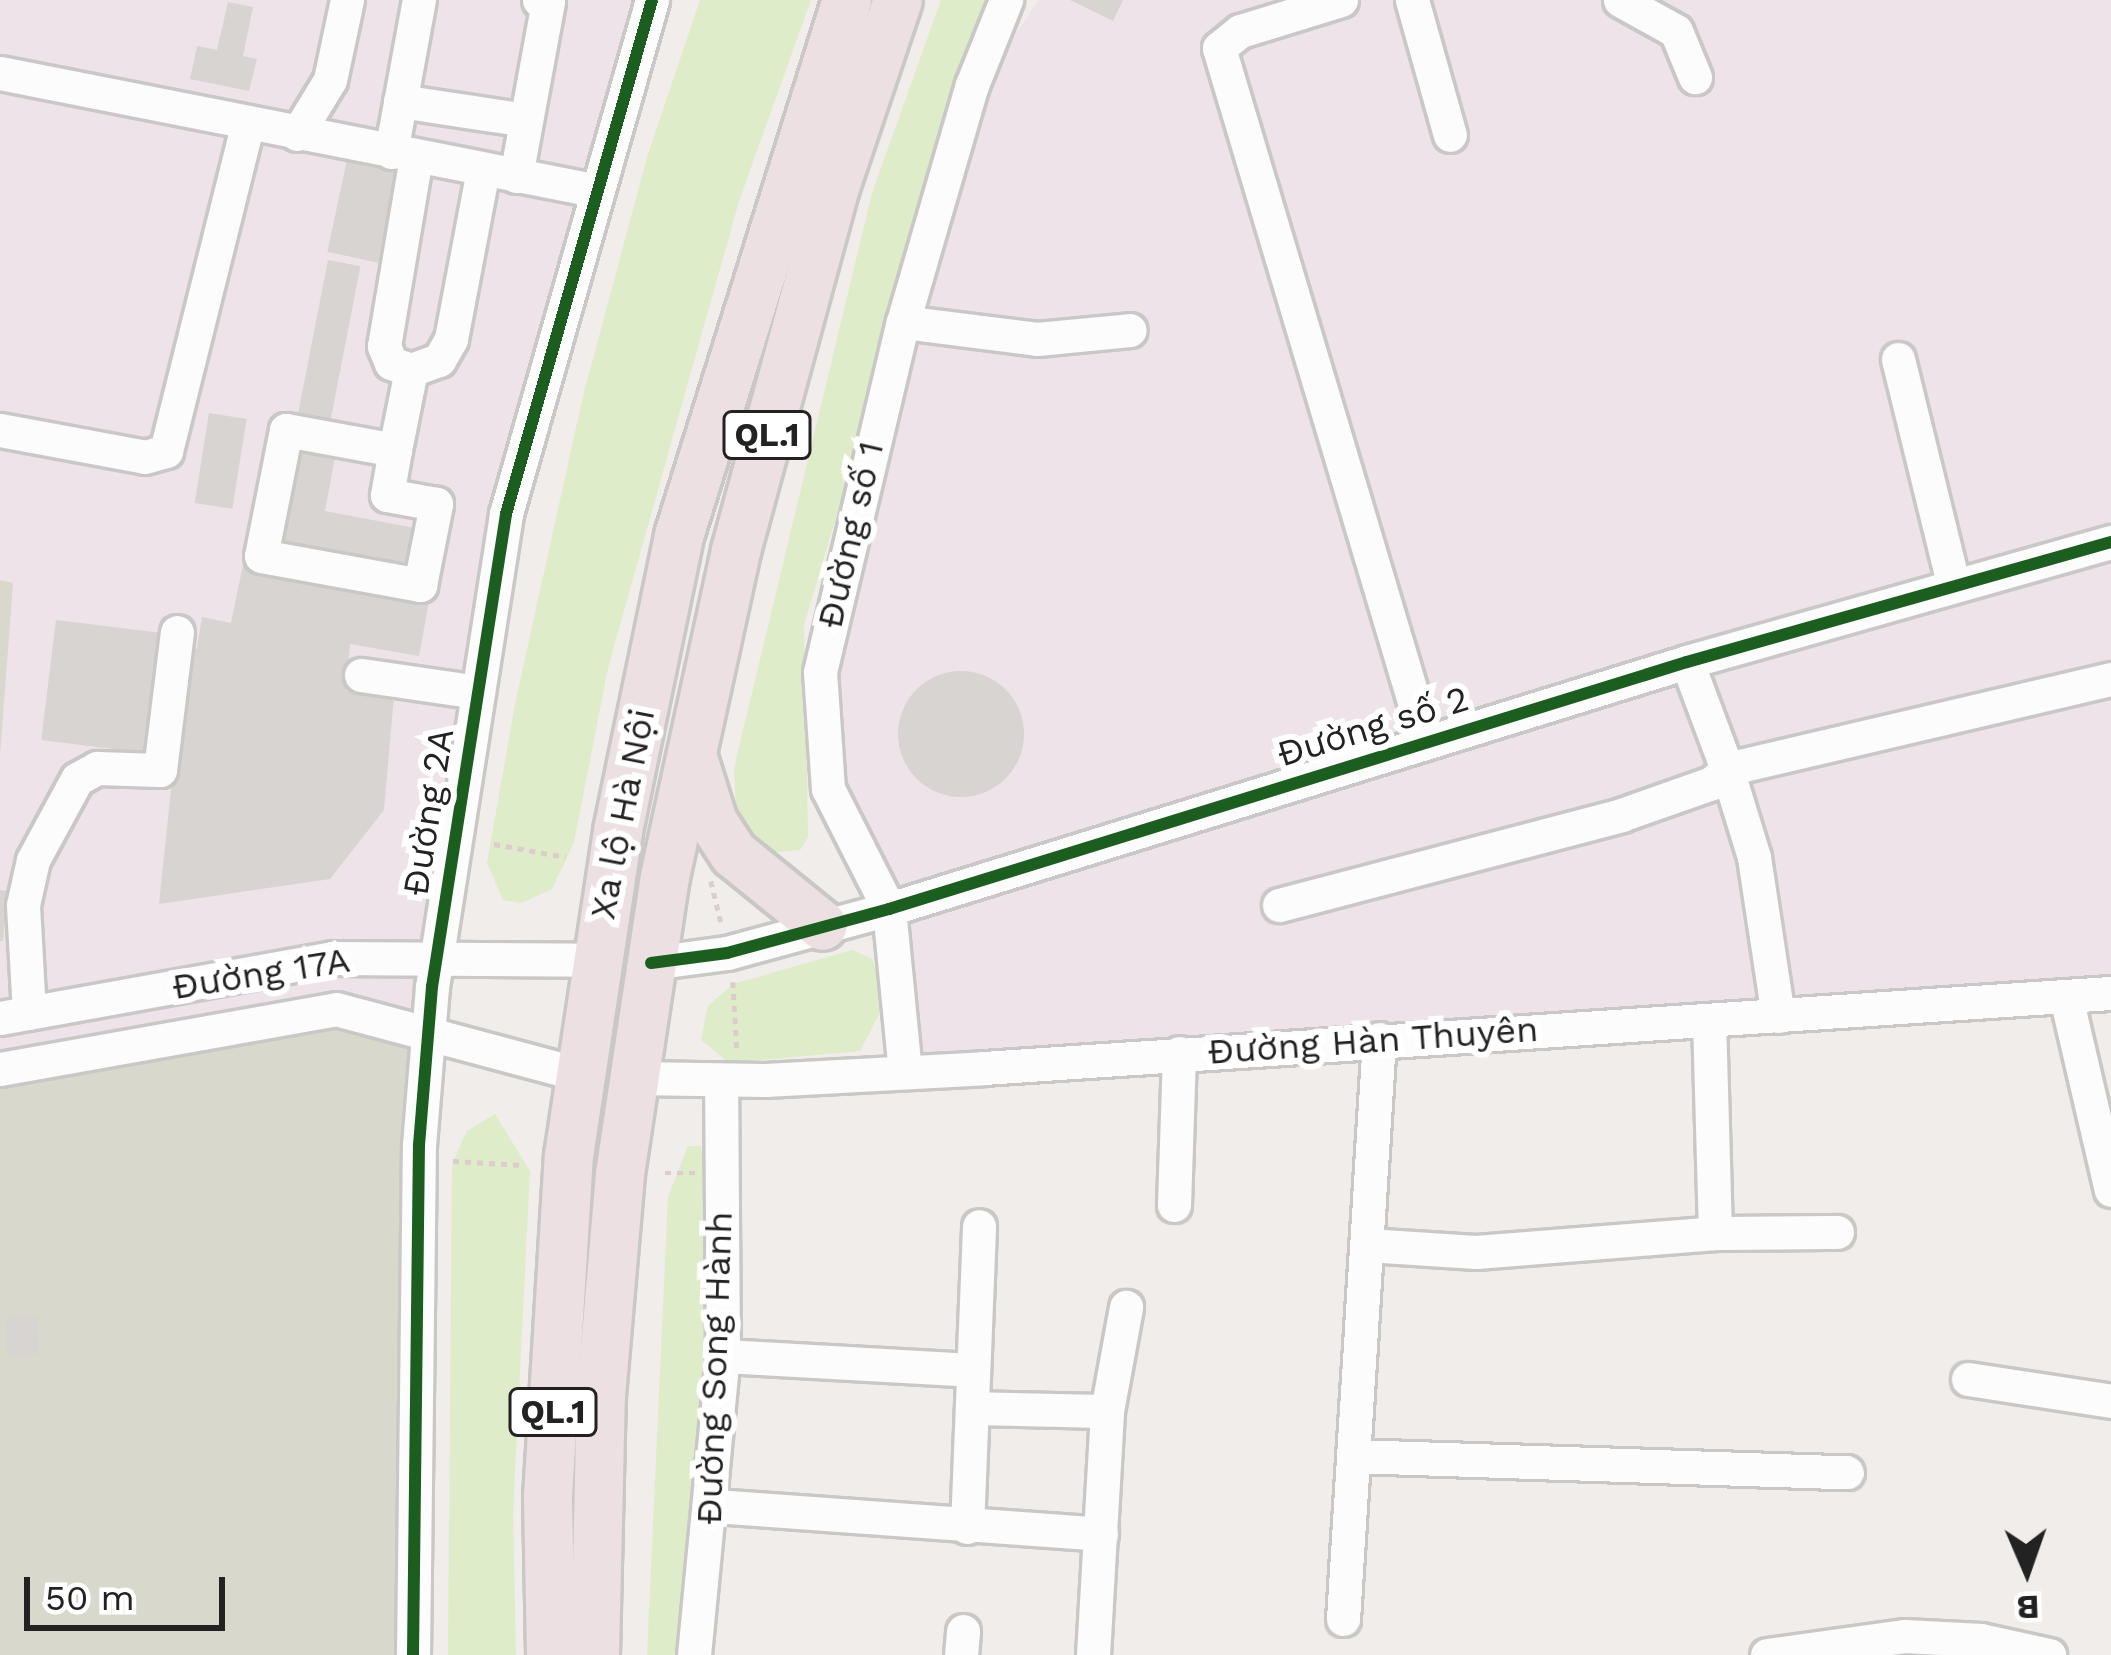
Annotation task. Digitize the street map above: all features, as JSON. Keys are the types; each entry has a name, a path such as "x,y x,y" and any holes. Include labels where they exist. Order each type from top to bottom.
{"highway":[{"name":"Xa lộ Hà Nội","path":"551,1655 548,1496 579,1073 596,960 679,536 847,0"},
{"name":"Xa lộ Hà Nội","path":"595,1655 601,1396 634,1078 651,963 691,752 827,212 898,0"},
{"path":"691,752 713,822 734,854 824,926"},
{"path":"596,960 651,963"},
{"path":"579,1073 634,1078"}],"street":[{"path":"297,134 330,80 347,0"},
{"path":"419,0 400,101 403,154 384,346 391,363 411,370 439,360 451,339 500,173 526,120 544,1 568,0"},
{"name":"Đường 2A","path":"413,1655 416,1264 427,1030 436,958 506,514 593,190 652,0"},
{"name":"Đường số 1","path":"905,1072 890,909 828,790 820,672 903,322 972,85 1006,0"},
{"path":"1341,0 1240,31 1220,48 1426,742"},
{"path":"1412,0 1450,135"},
{"path":"1620,0 1676,31 1695,76"},
{"path":"0,73 593,190"},
{"path":"400,101 526,120"},
{"path":"0,430 145,458 166,451 247,125"},
{"path":"903,322 1037,339 1130,331"},
{"path":"1898,359 1953,583"},
{"path":"395,450 286,430 261,556 420,586 436,504 387,494 411,370"},
{"name":"Đường số 2","path":"651,963 727,953 890,909 1687,662 2111,542"},
{"path":"15,1016 33,860 77,779 98,768 160,770 177,632"},
{"path":"1687,662 1754,857 1778,1016"},
{"path":"361,675 478,692"},
{"path":"1279,905 1689,795 1727,769 2111,679"},
{"name":"Đường 17A","path":"15,1016 332,958 596,960"},
{"name":"Đường Hàn Thuyên","path":"634,1078 729,1069 905,1072 2111,993"},
{"path":"2066,997 2111,1190"},
{"name":"Đường 17A","path":"0,1069 336,1009 579,1073"},
{"path":"1709,1020 1715,1233"},
{"path":"1343,1619 1379,1039"},
{"path":"1174,1205 1179,1054"},
{"name":"Đường Song Hành","path":"700,1654 723,1356 729,1069"},
{"path":"968,1527 979,1226"},
{"path":"1366,1245 1476,1252 1715,1233 1837,1232"},
{"path":"1093,1655 1107,1411 1126,1307"},
{"path":"723,1356 973,1370"},
{"path":"1968,1379 2111,1401"},
{"path":"972,1408 1107,1411"},
{"path":"1353,1456 1847,1472"},
{"path":"714,1506 1101,1534"},
{"path":"1767,1655 1904,1636 1981,1640 2039,1654"}],"path":[{"path":"494,844 566,857"},
{"path":"706,886 721,922"},
{"path":"729,1069 733,976"},
{"path":"453,1161 522,1165"},
{"path":"665,1173 707,1173"}],"shaded area":[{"path":"0,0 635,0 495,493 414,1005 403,1144 398,1655 0,1655"},
{"path":"1039,0 2111,0 2111,977 912,1056 837,786 829,674 981,86"},
{"path":"0,580 13,583 0,756"},
{"path":"336,1018 412,1036 403,1144 398,1655 0,1655 0,1078"}],"green space":[{"path":"700,0 811,0 739,201 608,668 574,842 552,889 521,903 503,900 487,863 515,704 583,396 648,154"},
{"path":"941,0 990,0 804,625 808,837 800,850 777,852 751,844 736,814 734,768 872,193"},
{"path":"852,950 872,959 887,999 860,1051 729,1063 701,1040 708,1006 733,984"},
{"path":"495,1114 530,1171 513,1512 516,1655 448,1655 452,1164 467,1131"},
{"path":"688,1146 701,1146 705,1165 705,1377 679,1655 647,1655 668,1197"}],"building":[{"path":"1070,0 1123,0 1113,21"},
{"path":"228,2 253,7 243,56 257,59 249,91 190,79 197,46 217,50"},
{"path":"348,155 399,166 378,263 327,252"},
{"path":"328,260 360,266 330,421 298,415"},
{"path":"209,413 247,419 232,509 195,503"},
{"path":"294,450 335,457 325,511 415,528 408,567 277,543"},
{"path":"243,565 429,601 419,656 350,644 346,691 394,695 384,810 330,879 159,904 186,647 197,649 202,617 231,623"},
{"path":"56,620 164,633 149,753 41,740"},
{"path":"961,671 985,676 1006,689 1019,710 1024,734 1019,758 1006,779 985,792 961,797 937,792 916,779 903,758 898,734 903,710 916,689 937,676"},
{"path":"0,890 8,891 3,941 0,941"},
{"path":"37,1317 38,1354 7,1355 6,1318"}],"cycle path":[{"path":"413,1655 419,1145 432,987 506,514 652,0"},
{"path":"651,963 727,953 889,909 1687,662 2111,542"}]}
